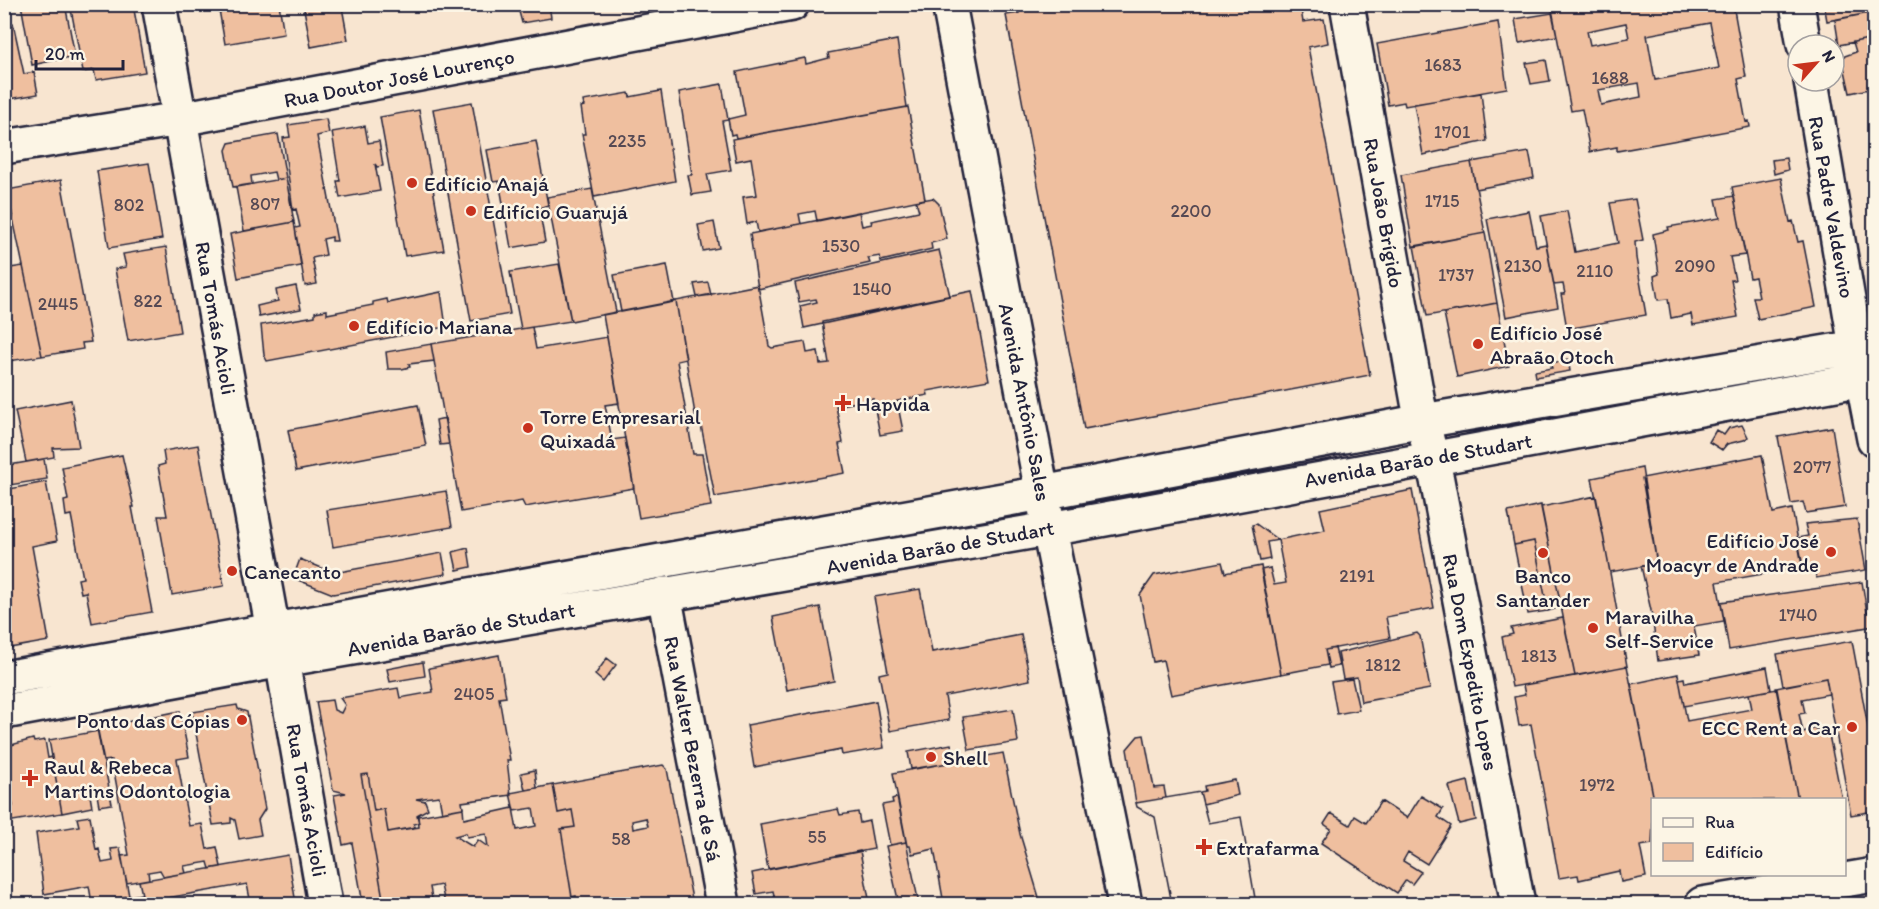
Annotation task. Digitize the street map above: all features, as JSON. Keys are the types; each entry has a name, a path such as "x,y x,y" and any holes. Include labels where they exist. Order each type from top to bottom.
{"main road":[{"name":"Rua Tomás Acioli","path":"159,4 325,904"},
{"name":"Rua Doutor José Lourenço","path":"4,147 180,119 792,4"},
{"name":"Avenida Antônio Sales","path":"949,4 1049,529 1125,904"},
{"name":"Rua João Brígido","path":"1347,4 1423,421"},
{"path":"1797,4 1802,33"},
{"name":"Rua Padre Valdevino","path":"1813,93 1865,345 1875,439"},
{"name":"Avenida Barão de Studart","path":"4,712 277,645 1042,493 1423,421 1865,345"},
{"name":"Avenida Barão de Studart","path":"4,678 664,594 1049,529 1869,378"},
{"name":"Rua Dom Expedito Lopes","path":"1423,421 1518,904"},
{"name":"Rua Walter Bezerra de Sá","path":"664,594 723,904"},
{"path":"1702,904 1875,875"}],"building":[{"path":"21,4 65,4 75,56 32,65"},
{"path":"70,4 133,4 145,72 96,80 94,70 83,72"},
{"path":"218,4 279,4 284,34 225,44"},
{"path":"303,4 328,4 328,10 342,7 348,40 311,47"},
{"path":"517,4 549,4 551,18 522,23"},
{"path":"1018,4 1300,4 1303,22 1324,19 1328,43 1308,47 1370,375 1084,429 1006,15 1019,13"},
{"path":"1551,4 1733,4 1746,77 1738,79 1746,122 1749,121 1750,127 1617,151 1617,147 1590,152 1582,109 1571,111","holes":["1626,23 1629,38 1590,45 1587,31","1710,23 1719,68 1655,80 1647,35","1639,83 1641,97 1601,105 1598,90"]},
{"path":"1824,4 1874,4 1874,12 1827,21"},
{"path":"1874,12 1874,38 1846,44 1846,33 1837,33 1835,20"},
{"path":"1552,13 1557,36 1519,43 1515,19"},
{"path":"1498,22 1507,88 1405,106 1404,102 1388,105 1377,44"},
{"path":"13,23 24,74 34,72 38,94 4,100 4,24"},
{"path":"1874,38 1874,88 1850,93 1846,75 1846,56 1856,52 1853,42"},
{"path":"897,40 907,107 736,138 735,134 731,135 728,119 745,115 737,72 805,58 806,64 829,58 828,53"},
{"path":"1546,60 1550,81 1531,84 1526,63"},
{"path":"722,84 728,120 722,121 731,170 707,174 711,192 692,195 688,175 692,175 679,92"},
{"path":"661,91 675,181 594,197 582,134 585,134 581,107 584,106 583,101 629,93 630,97"},
{"path":"1481,93 1487,141 1423,155 1414,104"},
{"name":"Edifício Guarujá","path":"472,102 510,314 471,321 433,109"},
{"path":"908,107 925,199 817,221 815,211 799,214 801,224 758,232 756,222 747,224 743,197 757,195 751,158 736,161 732,139"},
{"name":"Edifício Anajá","path":"419,110 444,250 405,256 380,117"},
{"path":"326,119 329,133 317,136 337,241 332,241 332,237 323,239 326,255 312,258 317,284 305,286 295,228 300,227 296,209 293,210 283,138 290,137 288,125"},
{"path":"365,126 368,143 379,141 383,166 377,167 375,164 380,191 340,198 337,181 340,181 332,132"},
{"path":"278,134 286,178 276,180 274,172 251,176 252,184 233,187 226,150 229,143"},
{"path":"536,141 548,205 539,208 545,242 511,248 499,181 493,182 487,150"},
{"path":"1529,152 1534,178 1476,189 1471,162"},
{"path":"1786,158 1788,170 1774,174 1772,160"},
{"path":"1471,162 1485,233 1413,247 1401,175"},
{"path":"149,163 162,239 109,248 97,171"},
{"path":"286,178 294,222 244,231 236,187"},
{"path":"1781,178 1790,222 1793,221 1798,242 1803,241 1816,307 1758,319 1753,297 1759,297 1755,277 1750,278 1732,187"},
{"path":"61,180 91,342 82,343 83,349 42,356 7,190"},
{"path":"592,189 616,312 571,321 547,197"},
{"path":"1734,196 1745,255 1730,257 1735,280 1731,280 1738,317 1693,325 1691,314 1671,318 1668,299 1658,300 1654,276 1659,274 1653,234 1669,230 1668,227 1720,218 1716,199"},
{"path":"933,198 939,204 947,239 931,243 932,249 881,261 880,256 868,258 870,263 758,289 750,234 859,212 862,226 872,224 871,221 919,211 916,201"},
{"path":"1635,199 1643,240 1635,242 1636,258 1646,315 1567,329 1561,294 1565,294 1563,284 1554,285 1541,216 1567,211 1575,252 1618,243 1610,203"},
{"path":"1529,211 1536,246 1546,244 1558,307 1506,317 1487,219"},
{"path":"294,222 301,266 238,278 230,234"},
{"path":"714,222 719,248 703,251 698,225"},
{"path":"1485,233 1497,303 1427,316 1414,246"},
{"path":"166,247 180,332 128,341 115,269 126,267 123,254"},
{"path":"939,250 950,296 804,328 800,306 817,302 816,299 799,302 795,283"},
{"path":"559,264 571,321 521,329 510,272"},
{"path":"667,265 674,302 621,312 614,275"},
{"path":"23,266 42,356 9,361 4,339 4,269"},
{"path":"708,282 711,295 697,297 694,284"},
{"name":"Hapvida","path":"758,285 769,346 772,348 805,342 807,353 818,351 820,364 829,363 822,322 972,291 989,380 927,391 928,395 897,401 903,431 880,435 873,399 836,406 843,443 839,444 845,473 715,497 701,425 697,426 676,301"},
{"path":"296,286 301,309 259,317 257,306 278,301 276,290"},
{"name":"Edifício Mariana","path":"441,292 446,327 267,361 264,355 261,325 315,316 315,312 327,310 327,314 373,305 373,302 387,299 388,303"},
{"path":"676,301 686,359 677,361 693,454 702,454 711,506 639,518 603,315"},
{"name":"Edifício José Abraão Otoch","path":"1497,303 1509,366 1457,377 1444,313"},
{"name":"Torre Empresarial Quixadá","path":"532,327 536,349 607,337 619,403 605,405 612,440 625,438 634,488 525,507 522,501 461,512 431,344"},
{"path":"431,344 434,361 409,364 410,367 402,369 388,369 386,352"},
{"path":"1568,360 1570,371 1536,377 1535,371 1552,368 1550,363"},
{"path":"71,400 79,447 53,448 54,457 26,462 15,411"},
{"path":"418,405 426,446 296,471 288,430"},
{"path":"445,418 449,444 440,445 436,420"},
{"path":"1742,425 1748,437 1744,440 1727,444 1722,450 1709,442 1716,430 1724,435 1729,428"},
{"path":"1832,427 1845,507 1806,513 1803,502 1791,504 1778,437"},
{"path":"198,445 224,586 172,595 158,516 167,516 158,466 165,464 163,451"},
{"path":"122,455 134,507 132,507 152,612 92,623 86,592 81,593 78,579 83,578 71,515 66,516 64,501 68,500 62,467"},
{"path":"1762,455 1773,513 1792,509 1803,567 1717,582 1724,621 1694,626 1699,655 1658,661 1652,615 1641,566 1657,564 1642,478"},
{"path":"44,459 47,479 9,485 10,489 46,482 57,541 32,546 49,641 4,649 4,466"},
{"path":"1642,468 1657,564 1610,572 1592,478"},
{"path":"1412,490 1434,608 1386,617 1390,638 1325,650 1328,665 1281,674 1261,570 1270,568 1274,585 1286,583 1278,540 1325,530 1320,509"},
{"path":"446,491 452,527 333,547 327,510"},
{"path":"1596,496 1627,666 1575,676 1541,507"},
{"name":"Banco Santander","path":"1541,505 1561,607 1548,611 1534,541 1514,545 1508,512"},
{"name":"Edifício José Moacyr de Andrade","path":"1857,519 1866,570 1816,578 1814,567 1803,570 1797,538 1808,536 1805,524"},
{"path":"1256,524 1278,540 1267,542 1270,559 1260,561 1252,525"},
{"path":"1534,541 1548,611 1528,614 1514,545"},
{"path":"468,548 471,567 457,570 453,552"},
{"path":"442,553 446,574 333,594 293,578 300,559 334,573"},
{"path":"1222,562 1225,573 1261,566 1281,674 1171,695 1163,660 1153,662 1140,595 1154,575"},
{"path":"1862,582 1867,612 1873,611 1874,626 1729,650 1721,602"},
{"path":"920,589 932,652 1021,635 1030,680 945,696 949,720 890,731 879,674 888,672 874,597"},
{"path":"820,607 834,681 787,690 773,617"},
{"path":"1563,618 1575,676 1512,687 1502,637 1513,634 1511,628"},
{"path":"1417,633 1420,636 1430,689 1361,702 1357,677 1343,679 1338,653"},
{"name":"ECC Rent a Car","path":"1852,641 1874,759 1874,811 1851,815 1826,678 1783,686 1777,654"},
{"path":"1335,648 1339,666 1329,668 1325,650"},
{"path":"499,655 506,697 499,698 510,760 507,760 511,795 462,802 463,808 442,812 439,796 416,799 425,801 428,809 417,815 419,823 414,824 415,827 388,832 384,809 374,811 368,774 361,775 384,904 363,904 352,843 343,845 334,795 346,793 333,790 316,702 332,700 334,710 341,713 345,705 340,698 398,688 400,698 433,692 429,668"},
{"path":"607,658 616,665 603,682 595,675"},
{"path":"423,662 425,676 390,682 387,669"},
{"path":"1627,666 1654,798 1651,798 1651,844 1640,846 1646,877 1621,882 1619,871 1579,880 1578,875 1559,878 1531,724 1519,726 1514,697 1525,695 1523,685"},
{"path":"1767,667 1771,690 1684,706 1679,679 1684,678 1685,683"},
{"path":"1678,674 1687,721 1752,709 1749,694 1777,689 1798,798 1654,798 1631,684"},
{"path":"1826,678 1829,694 1802,699 1805,713 1799,714 1803,732 1816,728 1817,731 1828,730 1842,798 1798,798 1776,688"},
{"path":"1352,679 1359,710 1337,714 1331,682"},
{"path":"876,701 884,748 842,755 841,750 754,767 747,725"},
{"path":"237,705 238,709 247,712 265,809 258,820 261,835 239,839 235,820 231,818 231,823 213,825 192,712"},
{"path":"1013,709 1018,742 969,750 963,717"},
{"path":"180,711 189,757 177,759 189,826 202,824 207,849 217,847 221,867 210,869 208,862 184,866 186,873 164,877 160,870 148,872 149,879 127,883 121,856 129,855 112,760 103,761 97,728"},
{"path":"98,731 112,804 99,806 96,789 89,790 92,807 62,813 49,740"},
{"path":"1144,735 1154,788 1164,787 1166,798 1136,803 1127,749 1138,736"},
{"name":"Raul & Rebeca Martins Odontologia","path":"33,739 34,742 45,740 48,758 52,757 62,813 7,822 4,808 13,806 10,790 4,791 4,747"},
{"name":"Shell","path":"951,744 955,762 911,769 908,752"},
{"path":"1003,753 1020,834 1041,904 944,904 934,849 912,854 910,846 907,846 893,773"},
{"path":"663,765 667,769 693,904 577,904 576,896 572,897 561,829 575,827 572,810 558,813 553,785","holes":["646,818 648,826 633,829 632,821"]},
{"path":"535,770 537,788 525,790 521,773"},
{"path":"368,774 374,811 384,809 388,832 419,827 418,816 463,808 464,819 513,808 517,830 536,826 533,808 514,811 510,793 553,785 558,813 572,810 575,827 561,829 573,904 445,904 441,885 430,887 433,904 384,904 361,775","holes":["466,833 467,837 486,834 488,847 478,840 473,847 455,836"]},
{"path":"1235,780 1238,795 1203,804 1200,792 1205,791 1204,786"},
{"path":"1468,781 1476,820 1459,824 1449,786"},
{"name":"Extrafarma","path":"1200,792 1208,823 1241,817 1256,904 1172,904 1155,817 1137,807 1136,803"},
{"name":"Extrafarma","path":"1200,792 1208,823 1241,817 1256,904 1172,904 1155,817 1137,807 1136,803"},
{"path":"1421,796 1443,809 1438,817 1451,826 1427,864 1408,852 1403,861 1421,872 1412,884 1406,880 1397,893 1321,843 1331,829 1324,824 1331,813 1350,825 1355,816 1366,823 1381,801 1407,818"},
{"path":"897,797 906,842 890,845 882,805 893,803 892,799"},
{"path":"838,809 840,815 858,812 860,823 869,821 874,849 768,869 760,824"},
{"path":"90,816 96,850 99,849 102,863 113,861 111,849 120,848 129,896 92,903 89,886 44,894 36,833 79,826 77,818"},
{"path":"906,842 919,904 899,904 886,846"},
{"path":"860,851 870,904 776,904 773,891 756,894 752,873"},
{"path":"288,855 296,904 251,904 247,884 150,901 150,904 144,904 139,881"},
{"path":"141,894 144,904 84,904 114,899"}],"place":[{"name":"Edifício Anajá","path":"412,183"},
{"name":"Edifício Guarujá","path":"471,211"},
{"name":"Edifício Mariana","path":"354,326"},
{"name":"Edifício José Abraão Otoch","path":"1478,344"},
{"name":"Hapvida","path":"843,403"},
{"name":"Torre Empresarial Quixadá","path":"528,428"},
{"name":"Edifício José Moacyr de Andrade","path":"1831,552"},
{"name":"Banco Santander","path":"1543,553"},
{"name":"Canecanto","path":"232,571"},
{"name":"Maravilha Self-Service","path":"1593,628"},
{"name":"Ponto das Cópias","path":"242,720"},
{"name":"ECC Rent a Car","path":"1852,727"},
{"name":"Shell","path":"931,757"},
{"name":"Raul & Rebeca Martins Odontologia","path":"30,778"},
{"name":"Extrafarma","path":"1204,847"}]}
